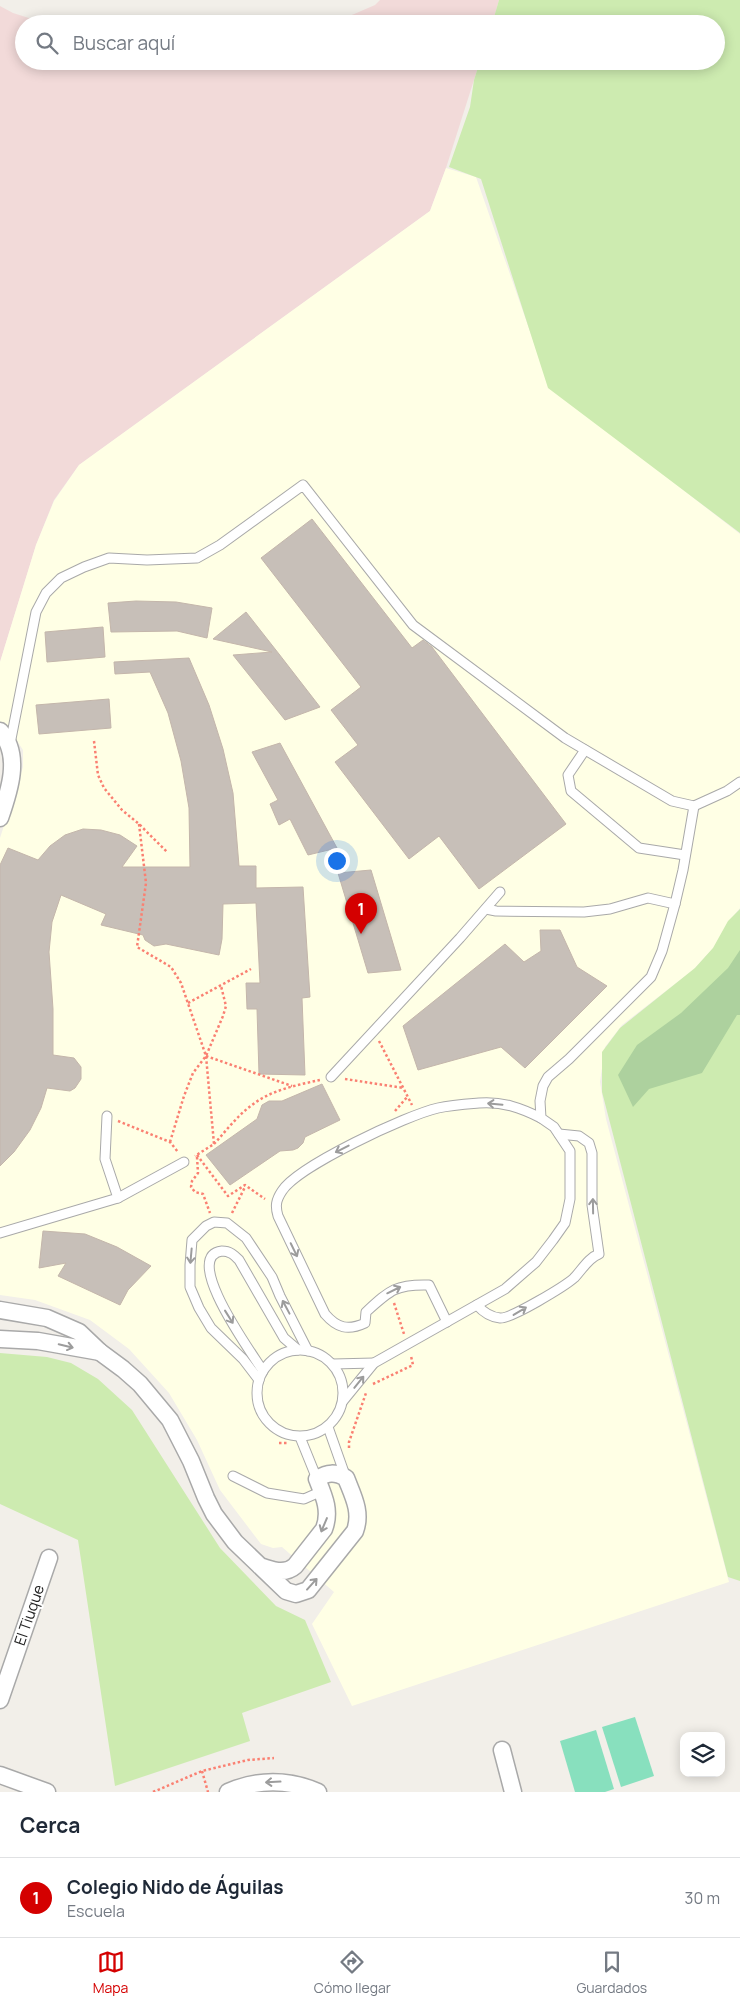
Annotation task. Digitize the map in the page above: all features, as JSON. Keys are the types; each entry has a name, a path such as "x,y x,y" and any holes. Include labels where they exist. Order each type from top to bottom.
{"street":[{"path":"0,731 10,748 12,769 11,786 0,818"},
{"path":"0,1310 47,1318 79,1332 100,1352 140,1384 160,1408 181,1440 214,1514 235,1542 286,1591 296,1594 308,1590 355,1531 358,1524 358,1511 346,1478 337,1473 324,1474 319,1485 328,1509 326,1523 324,1529 296,1564 291,1569 282,1571 260,1566"},
{"path":"38,1341 46,1330 47,1318"},
{"path":"0,1339 38,1341 100,1352"},
{"name":"El Tiuque","path":"0,1700 49,1558"},
{"path":"502,1750 513,1792"},
{"path":"0,1775 47,1792"},
{"path":"228,1792 241,1786 275,1782 298,1784 318,1792"}],"lane":[{"path":"10,748 36,612 46,593 61,578 109,558 147,560 197,558 220,545 303,485 413,625 565,738 672,801 694,806 727,791 740,782"},
{"path":"585,750 568,775 571,791 639,848 685,855"},
{"path":"541,1118 540,1100 543,1086 548,1077 569,1059 651,978 662,951 675,904 694,806"},
{"path":"331,1077 500,892"},
{"path":"486,909 496,911 584,912 610,909 648,898 675,904"},
{"path":"344,1401 342,1382 333,1364 318,1353 298,1350 278,1356 263,1371 259,1380 257,1399 264,1416 276,1430 300,1437 315,1434 328,1427 338,1416 344,1401 374,1363 408,1345 504,1289 536,1262 565,1222 570,1199 570,1151 554,1127 520,1107 482,1102 438,1108 416,1115 332,1154 287,1184 281,1191 275,1206 321,1306 332,1322 343,1328 355,1328 364,1322 366,1312 390,1291 401,1286 429,1285 447,1322"},
{"path":"107,1116 105,1159 118,1198"},
{"path":"477,1305 485,1313 500,1318 513,1315 572,1280 593,1256 599,1254 594,1226 592,1153 589,1143 579,1136 559,1134"},
{"path":"0,1232 118,1198 184,1162"},
{"path":"259,1380 243,1359 211,1328 199,1308 190,1287 192,1240 199,1232 214,1222 228,1223 246,1238 272,1277 308,1351"},
{"path":"263,1371 225,1310 209,1277 208,1265 214,1255 221,1251 230,1252 238,1260 284,1338 298,1350"},
{"path":"333,1364 374,1363"},
{"path":"328,1427 346,1478"},
{"path":"233,1476 267,1493 304,1499 319,1485 300,1437"}],"path":[{"path":"94,741 98,775 104,788 122,810 167,852"},
{"path":"139,824 146,883 137,947 171,967 181,982 206,1056 214,1144"},
{"path":"188,1002 251,969"},
{"path":"170,1142 190,1081 206,1056 223,1016 226,1006 221,986"},
{"path":"374,1031 416,1115"},
{"path":"206,1056 292,1086"},
{"path":"107,1116 170,1142 184,1162 214,1144 251,1106 265,1096 292,1086 331,1077 404,1088"},
{"path":"197,1155 228,1196 245,1185"},
{"path":"197,1155 198,1173 192,1181 191,1187 195,1192 203,1194 214,1222"},
{"path":"245,1185 275,1206"},
{"path":"228,1223 245,1185"},
{"path":"350,1453 349,1442 368,1386 413,1365 390,1291"},
{"path":"153,1792 202,1771 248,1760 274,1758"},
{"path":"202,1771 208,1792"}],"shaded area":[{"path":"380,0 499,0 495,15 352,15 375,5"},
{"path":"0,6 19,15 15,15 15,70 477,70 446,168 430,211 79,465 54,500 36,545 0,662"},
{"path":"446,168 476,177 549,386 740,534 740,908 729,921 715,946 693,970 622,1025 605,1047 600,1082 606,1119 729,1582 352,1706 312,1624 334,1592 282,1547 273,1548 261,1544 220,1490 197,1440 169,1393 129,1349 90,1320 35,1300 0,1295 0,838 23,767 23,750 8,727 0,725 0,662 36,545 54,501 79,465 430,211"}],"green space":[{"path":"499,0 740,0 740,533 548,388 481,179 449,167 470,107 477,70 725,70 725,15 495,15"},
{"path":"740,909 740,1581 728,1577 602,1092 602,1052 620,1028 695,968 713,948 728,921"},
{"path":"740,950 740,1015 737,1015 702,1073 649,1089 633,1107 618,1075 637,1045 681,1013 728,968"},
{"path":"0,1353 47,1357 71,1363 98,1379 132,1410 220,1548 276,1606 305,1620 331,1682 242,1713 250,1741 115,1786 78,1540 0,1504"},
{"path":"635,1717 654,1776 621,1787 602,1727"},
{"path":"596,1730 614,1789 605,1792 575,1792 560,1741"}],"building":[{"path":"312,519 412,648 423,640 432,647 566,824 479,889 439,836 409,859 335,762 358,745 331,710 361,687 261,558"},
{"path":"136,601 176,602 212,608 207,638 177,631 111,632 108,603"},
{"path":"246,612 320,707 285,720 233,655 272,652 213,639"},
{"path":"103,627 105,657 47,662 45,632"},
{"path":"189,658 209,705 223,749 233,793 239,866 256,866 256,888 303,887 310,997 302,998 305,1075 259,1074 257,1009 247,1009 246,983 260,983 256,903 223,904 222,939 219,955 166,944 154,946 145,940 143,935 101,925 106,914 61,895 52,922 49,952 53,1009 53,1055 74,1058 81,1067 81,1079 75,1088 70,1091 47,1088 41,1108 30,1130 14,1152 0,1166 0,865 8,848 38,860 50,846 65,835 83,829 101,830 120,835 137,846 122,867 190,867 189,808 181,761 168,713 150,672 115,674 114,662"},
{"path":"109,699 111,728 39,734 36,705"},
{"path":"280,743 337,848 308,855 290,819 279,825 270,804 278,800 252,752"},
{"path":"371,870 401,970 368,973 338,873"},
{"path":"540,930 560,930 577,967 607,986 525,1068 501,1047 418,1070 403,1026 505,944 524,962 541,951"},
{"path":"322,1084 340,1120 305,1137 303,1143 298,1148 280,1151 230,1185 206,1155 257,1119 262,1105 269,1101 282,1101"},
{"path":"43,1231 85,1234 117,1247 151,1266 128,1290 120,1305 58,1276 66,1263 39,1268"}],"place":[{"name":"Colegio Nido de Águilas","path":"361,934"}]}
